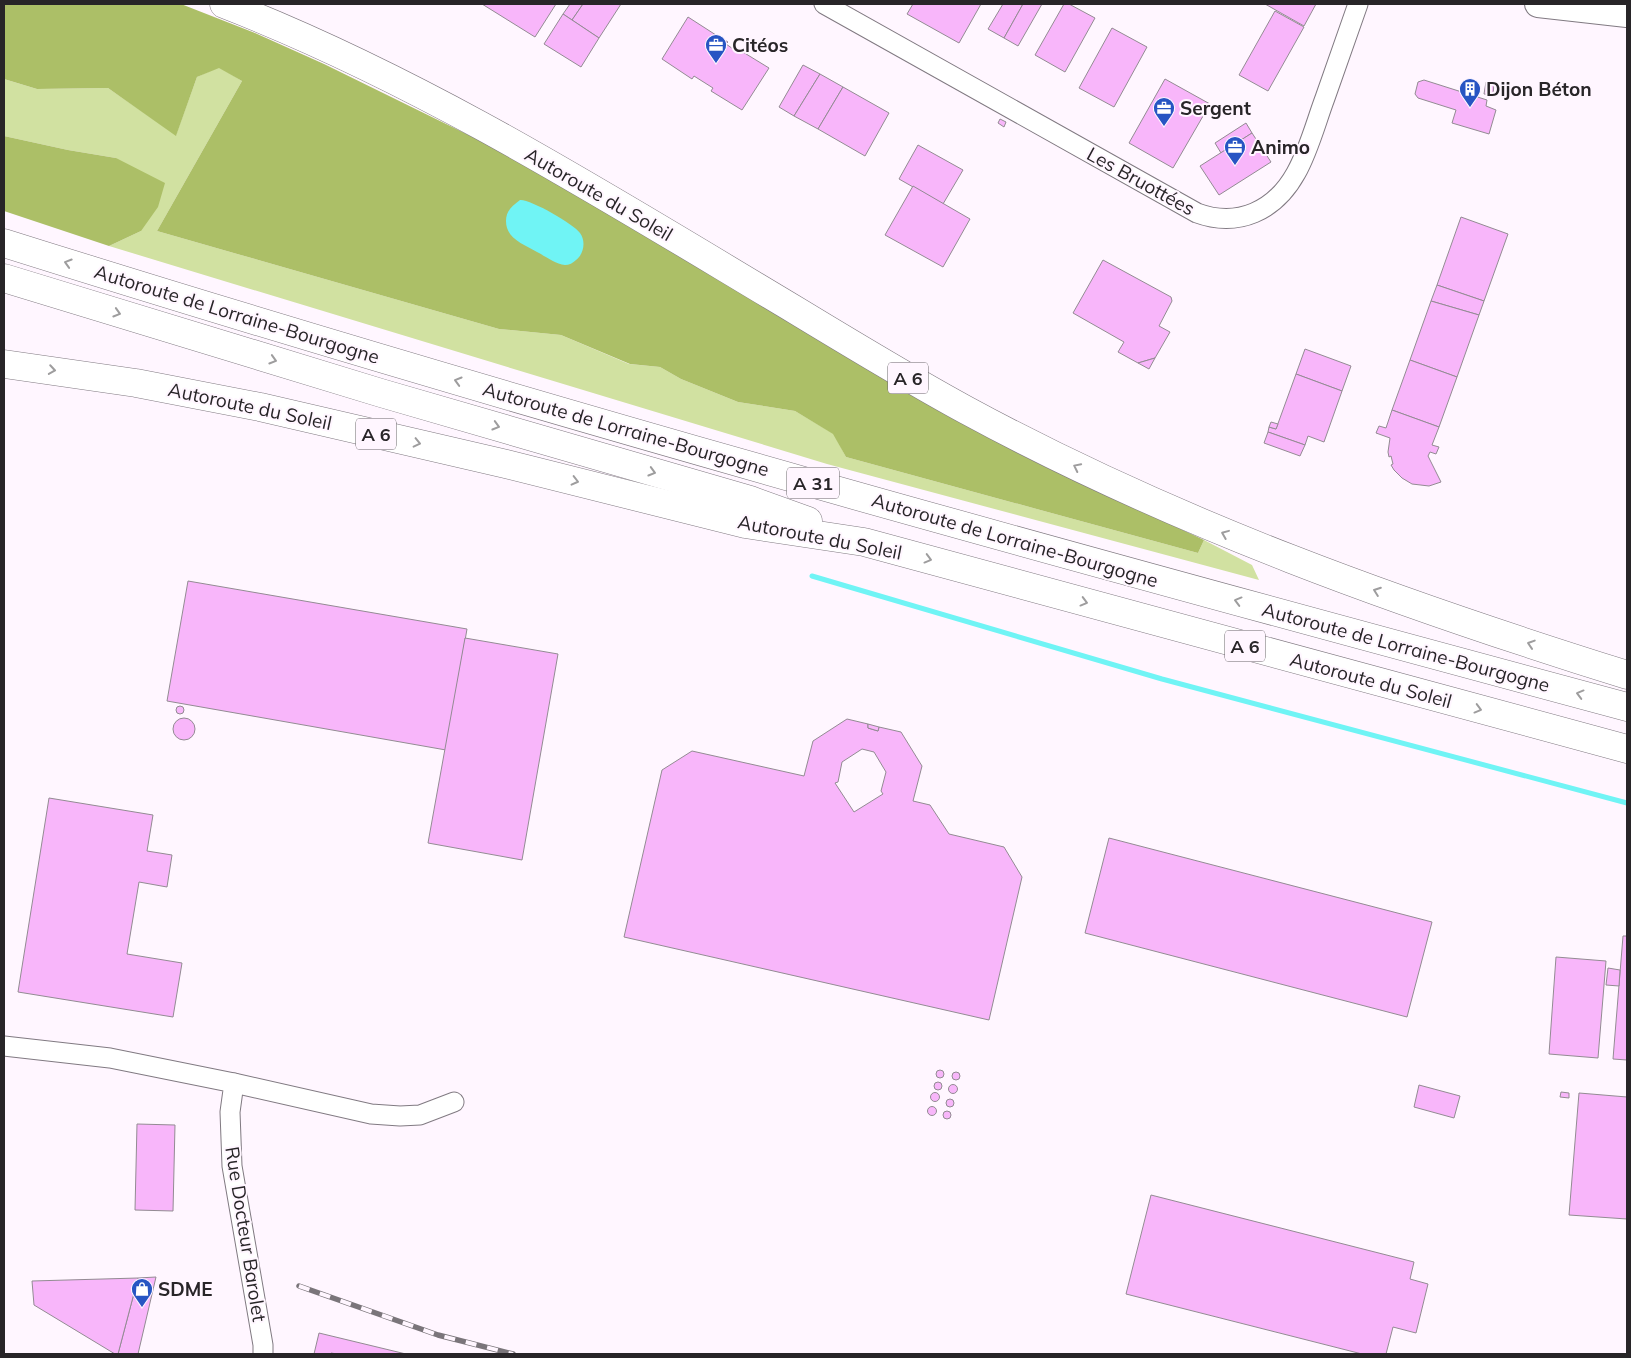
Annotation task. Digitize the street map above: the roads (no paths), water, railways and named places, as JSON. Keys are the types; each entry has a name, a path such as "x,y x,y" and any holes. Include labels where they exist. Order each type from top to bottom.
{"highway":[{"name":"Autoroute du Soleil","path":"224,4 355,61 460,114 579,181 910,379 1079,469 1197,522 1286,558 1406,602 1627,675"},
{"name":"Autoroute de Lorraine-Bourgogne","path":"4,243 380,358 758,468 1627,707"},
{"name":"Autoroute de Lorraine-Bourgogne","path":"4,278 390,396 750,500 864,542"},
{"name":"Autoroute du Soleil","path":"4,364 136,383 260,407 489,460 745,524 864,542 1627,749"}],"street":[{"name":"Les Bruottées","path":"824,4 1197,213 1210,218 1226,220 1244,217 1260,210 1281,194 1296,173 1309,144 1358,4"},
{"path":"1538,4 1627,14"},
{"path":"4,1046 110,1058 234,1083 371,1114 400,1116 420,1114 454,1102"},
{"name":"Rue Docteur Barolet","path":"234,1083 230,1112 232,1166 263,1354"}],"water":[{"path":"520,200 533,203 561,218 580,233 583,243 582,251 574,262 565,265 550,260 512,237 507,227 506,217 514,204"}],"waterway":[{"path":"812,576 1162,679 1627,803"}],"railway":[{"path":"299,1286 438,1335 513,1354"}],"place":[{"name":"Citéos","path":"716,64"},
{"name":"Dijon Béton","path":"1470,108"},
{"name":"Sergent","path":"1164,127"},
{"name":"Animo","path":"1235,166"},
{"name":"SDME","path":"142,1308"}]}
